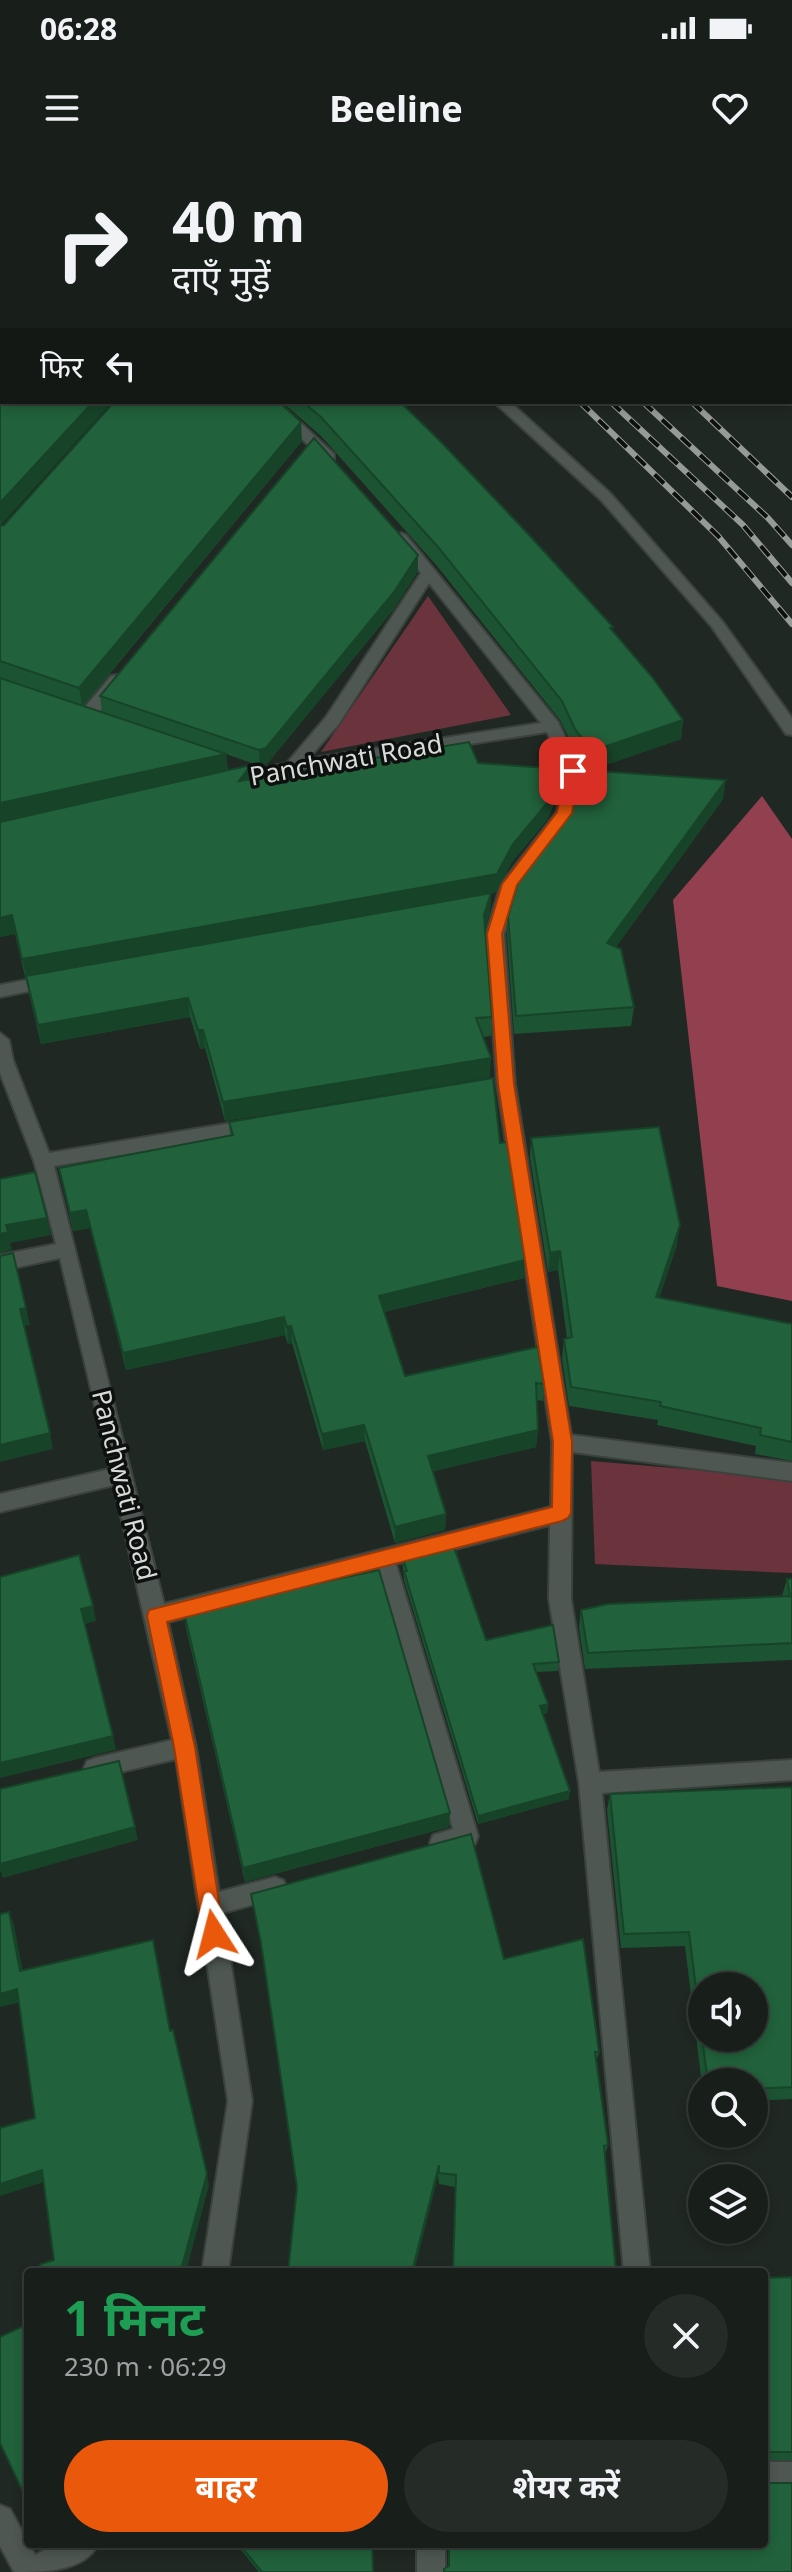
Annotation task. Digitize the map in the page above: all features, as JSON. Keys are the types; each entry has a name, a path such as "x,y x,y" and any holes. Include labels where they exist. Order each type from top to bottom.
{"street":[{"path":"272,404 310,447 346,476"},
{"path":"503,404 595,487 643,539 692,599 717,624 792,730"},
{"path":"388,524 430,571 552,726 573,771 565,813 498,901 495,934 498,1086 562,1442 560,1599 590,1783 637,2268"},
{"path":"292,767 339,711 430,571"},
{"path":"86,717 126,669"},
{"name":"Panchwati Road","path":"212,784 292,767 552,726"},
{"path":"229,765 258,774"},
{"path":"0,991 77,977"},
{"name":"Panchwati Road","path":"1,1053 43,1161 67,1249 185,1747 240,2101 216,2268"},
{"path":"43,1161 275,1123"},
{"path":"0,1263 67,1249"},
{"path":"562,1442 792,1472"},
{"path":"0,1503 120,1475"},
{"path":"156,1616 562,1513"},
{"path":"384,1558 467,1836 421,1848"},
{"path":"77,1773 185,1747"},
{"path":"590,1783 792,1770"},
{"path":"209,1906 300,1881"},
{"path":"768,2475 792,2475"},
{"path":"0,2519 30,2572 76,2548"},
{"path":"431,2548 431,2572"}],"shaded area":[{"path":"428,596 511,715 321,752"},
{"path":"762,796 792,839 792,1301 717,1286 673,900"},
{"path":"591,1461 792,1478 792,1573 595,1564"}],"building":[{"path":"0,404 91,404 0,503"},
{"path":"112,404 281,404 301,422 79,688 0,661 0,526"},
{"path":"305,404 402,404 613,627 610,628 652,677 683,720 592,751 575,729 562,701 438,547 321,417"},
{"path":"314,438 418,555 394,592 266,748 259,750 100,696"},
{"path":"0,678 226,754 0,803"},
{"path":"469,742 478,763 562,769 548,802 513,844 497,874 22,959 12,915 0,918 0,822 251,765 239,781"},
{"path":"582,770 726,780 607,943 621,949 634,1007 516,1016 508,916 522,869 577,796"},
{"path":"491,893 484,915 492,1017 476,1018 491,1058 223,1102 203,1030 198,1030 188,998 38,1025 26,976"},
{"path":"493,1078 500,1143 507,1142 525,1260 379,1296 405,1376 538,1347 544,1384 536,1383 538,1430 428,1456 446,1514 395,1527 364,1425 322,1434 291,1326 287,1327 284,1317 123,1353 86,1210 70,1213 59,1168 233,1135 229,1122"},
{"path":"659,1127 680,1225 656,1297 792,1324 792,1442 760,1435 761,1428 660,1406 661,1402 571,1387 564,1339 572,1337 560,1251 550,1253 531,1138"},
{"path":"35,1172 47,1218 6,1225 8,1232 0,1234 0,1179"},
{"path":"13,1253 26,1308 20,1309 50,1433 0,1445 0,1256"},
{"path":"453,1544 486,1640 553,1625 559,1662 533,1664 548,1704 540,1706 570,1791 478,1816 402,1557"},
{"path":"79,1555 93,1606 81,1609 113,1736 0,1763 0,1577"},
{"path":"379,1570 450,1813 243,1868 184,1612"},
{"path":"787,1579 792,1579 792,1643 588,1653 581,1610 608,1604 790,1596"},
{"path":"119,1761 135,1827 0,1864 0,1789"},
{"path":"792,1787 792,2087 768,2088 768,2068 706,2068 704,2052 768,2052 768,1972 694,1972 689,1932 624,1934 610,1794"},
{"path":"471,1834 504,1959 583,1939 599,2052 595,2052 608,2145 604,2146 616,2268 453,2268 456,2175 439,2173 439,2165 413,2268 288,2268 297,2187 251,1894"},
{"path":"9,1912 20,1971 153,1940 170,2031 173,2030 207,2174 181,2268 38,2268 54,2260 42,2170 0,2184 0,2128 35,2118 17,1989 0,1994 0,1914"},
{"path":"792,2277 792,2452 768,2452 768,2278"},
{"path":"24,2326 24,2494 0,2443 0,2337"},
{"path":"768,2483 792,2483 792,2572 444,2572 449,2566 449,2548 768,2548"},
{"path":"242,2548 372,2548 373,2572 262,2572"}],"railway":[{"path":"582,404 718,536 792,624"},
{"path":"613,404 743,525 792,583"},
{"path":"645,404 768,518 792,545"},
{"path":"694,404 792,497"}],"route":[{"path":"214,1934 185,1747 156,1616 562,1513 562,1442 506,1084 495,934 510,884 565,813 573,771"}]}
